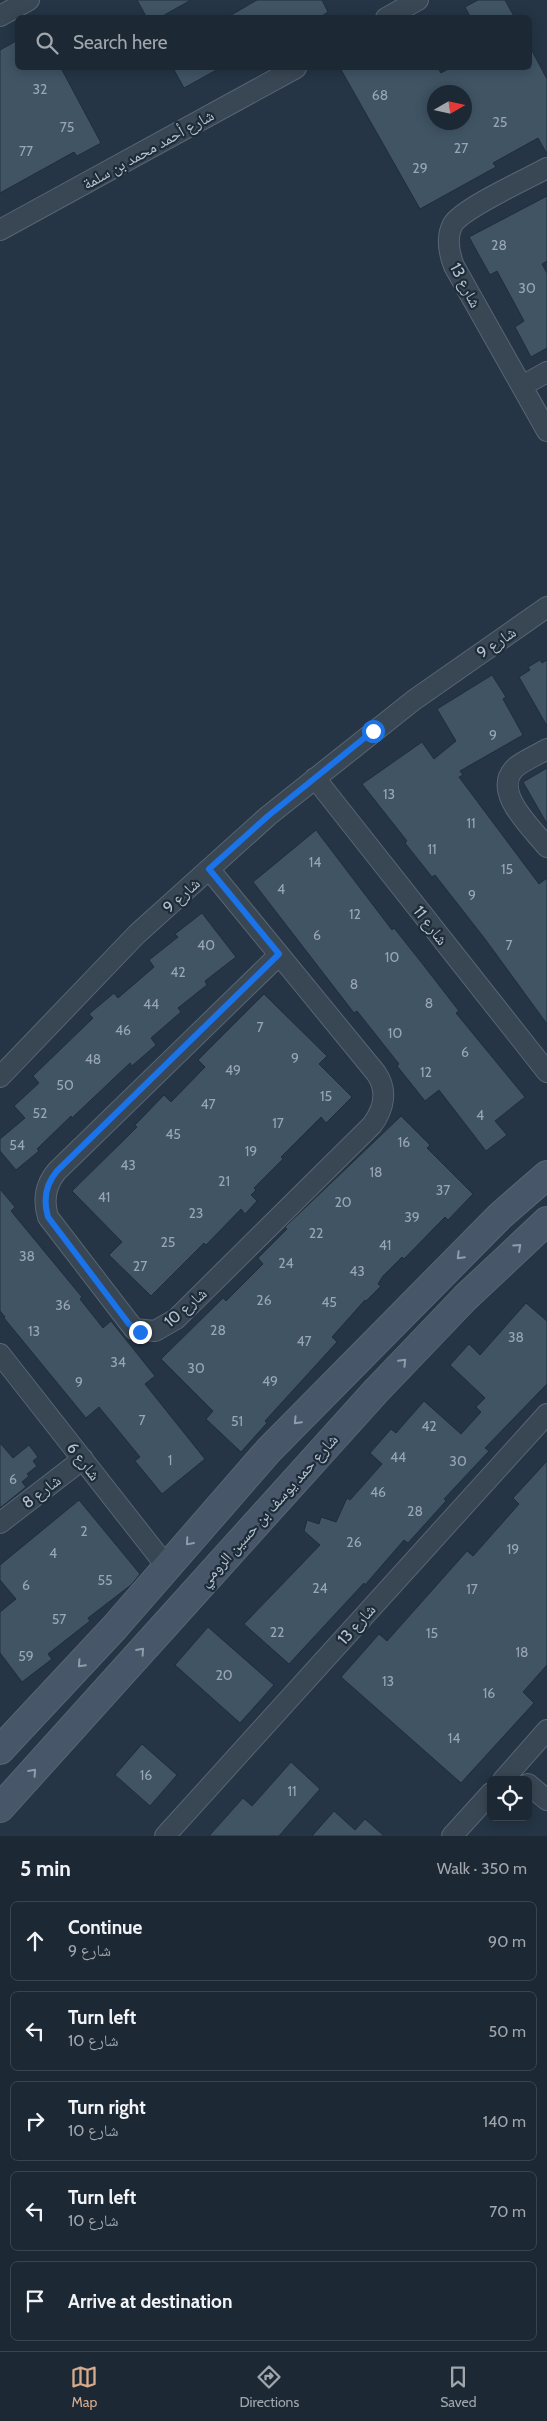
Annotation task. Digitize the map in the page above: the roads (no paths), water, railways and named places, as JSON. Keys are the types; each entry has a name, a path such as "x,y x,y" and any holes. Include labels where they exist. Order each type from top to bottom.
{"street":[{"path":"0,16 29,0"},
{"path":"391,15 418,0"},
{"name":"شارع أحمد محمد بن سلمة","path":"0,230 292,70"},
{"name":"شارع 13","path":"547,168 463,214 452,226 449,238 449,250 454,266 547,430"},
{"path":"522,386 547,372"},
{"name":"شارع 9","path":"0,1076 137,934 315,778 414,700 547,607"},
{"path":"547,749 515,768 507,785 512,802 547,847"},
{"name":"شارع 11","path":"315,778 547,1072"},
{"name":"شارع 10","path":"209,869 279,954 379,1078 383,1091 381,1111 372,1125 176,1319 154,1331 134,1329 48,1217 45,1200 47,1186 57,1171 279,954"},
{"path":"0,1750 114,1628 269,1450 500,1216 547,1175"},
{"name":"شارع حمد يوسف بن حسين الرومي","path":"0,1808 343,1425 466,1297 547,1222"},
{"name":"شارع 6","path":"0,1354 167,1567"},
{"path":"356,1362 353,1371 355,1381 366,1390 376,1390"},
{"path":"317,1400 330,1396 341,1401 347,1413 343,1425"},
{"name":"شارع 13","path":"165,1836 547,1414"},
{"name":"شارع 8","path":"0,1523 83,1459"},
{"path":"513,1776 547,1730"},
{"path":"532,1787 547,1800"},
{"path":"452,1836 487,1797"}]}
